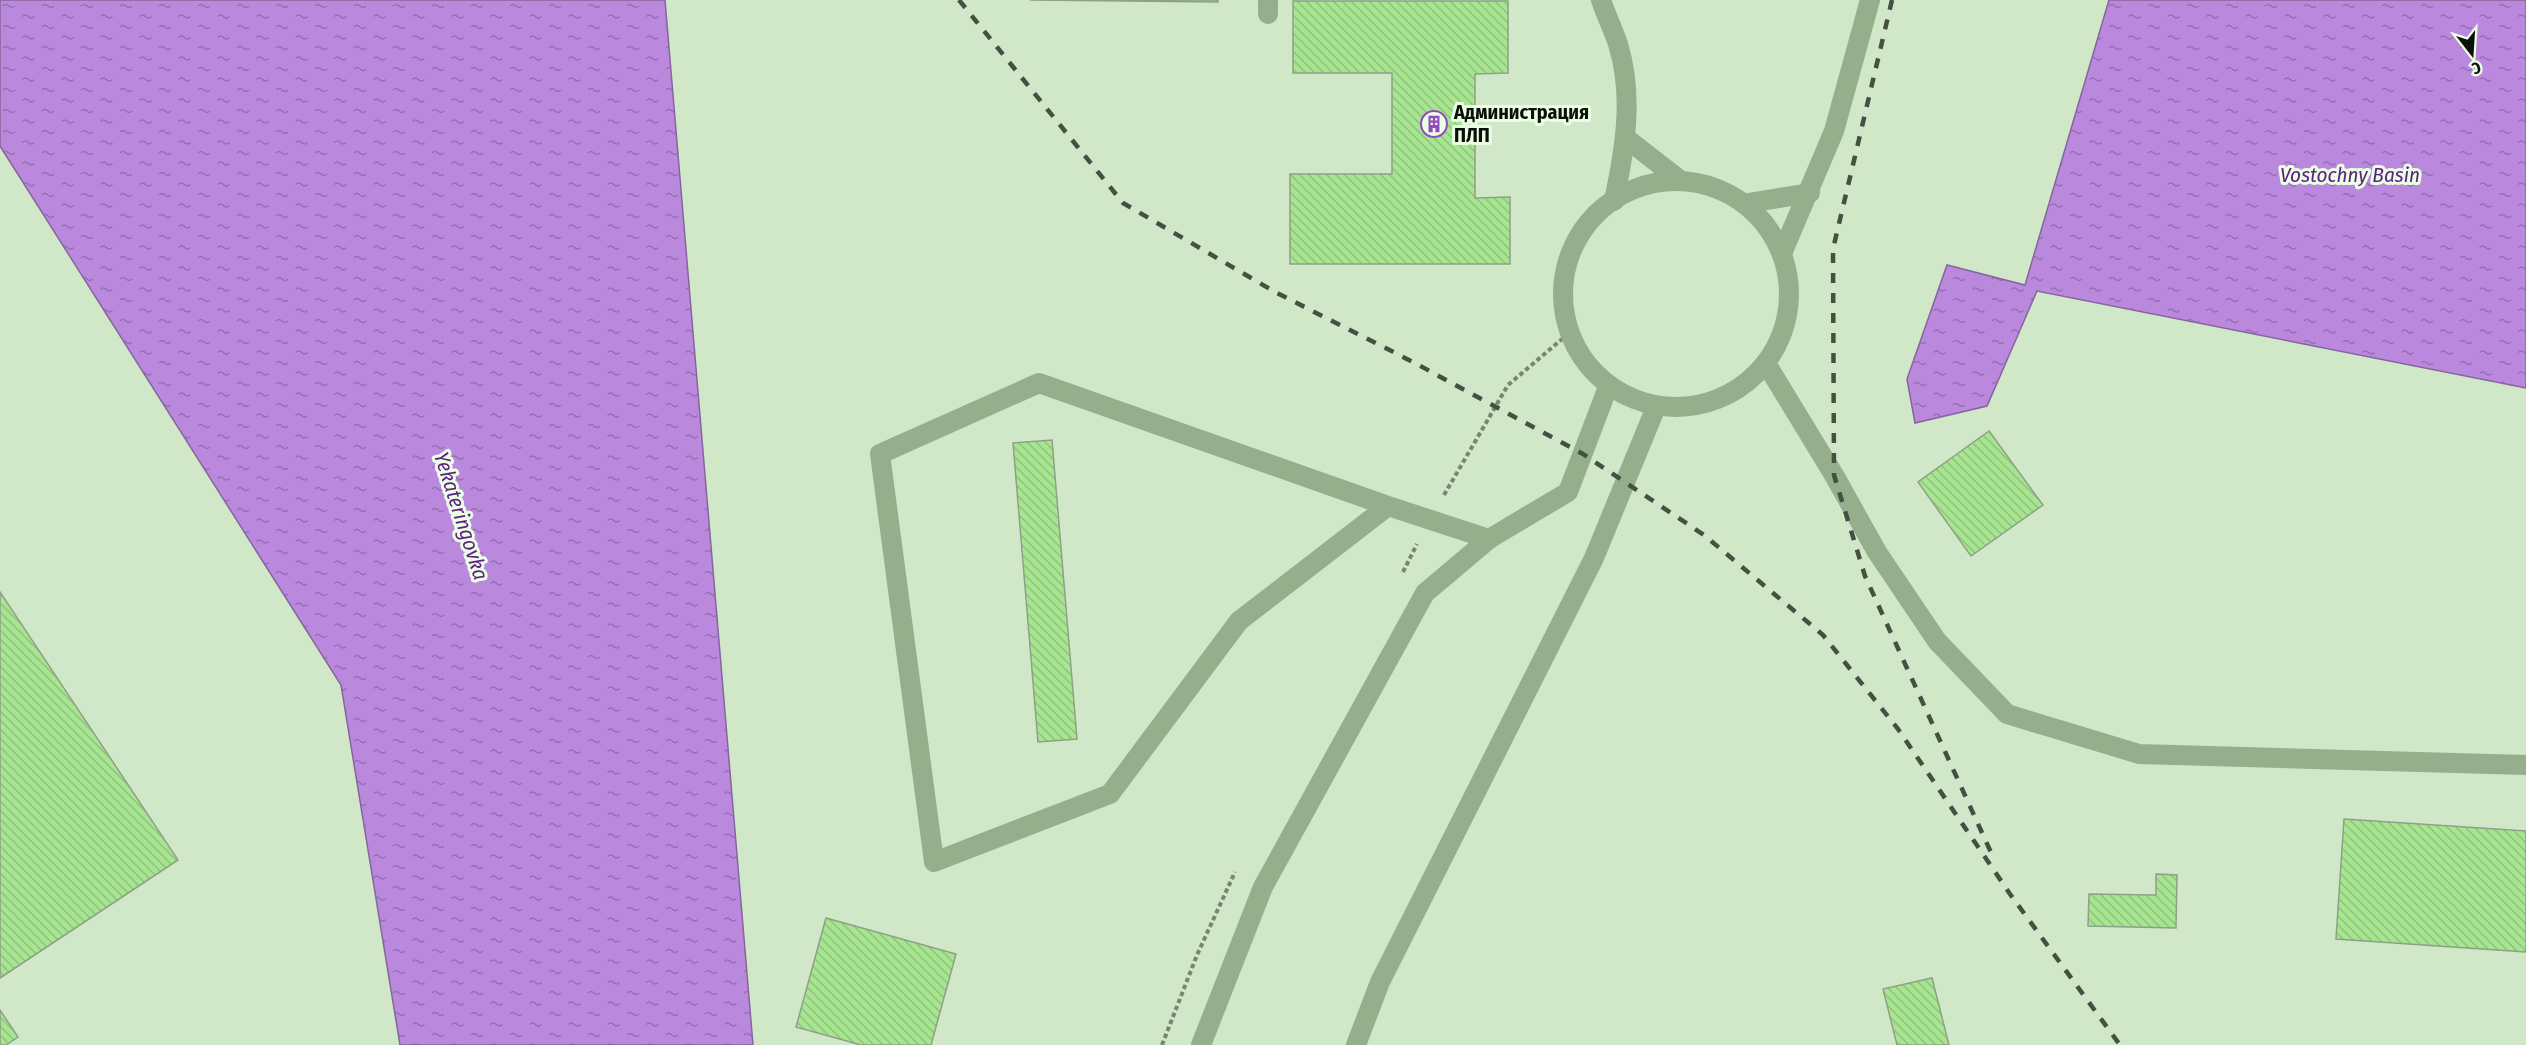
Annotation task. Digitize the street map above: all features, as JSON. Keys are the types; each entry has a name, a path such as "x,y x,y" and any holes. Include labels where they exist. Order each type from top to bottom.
{"lane":[{"path":"1601,0 1618,43 1625,76 1627,139 1614,201"},
{"path":"1783,251 1810,193 1834,131 1870,0"},
{"path":"1627,139 1681,181"},
{"path":"1694,180 1748,203 1783,251 1790,310 1767,365 1736,392 1697,407 1656,407 1608,387 1568,334 1562,275 1586,221 1634,186 1681,181 1694,180"},
{"path":"1748,203 1810,193"},
{"path":"1767,365 1834,475 1877,552 1937,641 2007,714 2139,754 2526,765"},
{"path":"1389,506 1239,621 1110,794 934,862 880,454 1039,383 1389,506 1489,538"},
{"path":"1202,1045 1263,887 1425,593 1489,538 1568,492 1608,387"},
{"path":"1356,1045 1380,981 1594,558 1656,407"}],"shaded area":[{"path":"665,0 2109,0 2025,286 1915,423 1987,406 2037,291 2526,388 2526,1045 753,1045"},
{"path":"0,146 341,685 400,1045 0,1045"}],"water":[{"name":"Yekateringovka","path":"0,0 665,0 753,1045 400,1045 341,685 0,146"},
{"name":"Vostochny Basin","path":"2109,0 2526,0 2526,388 2037,291 1987,406 1915,423 1907,379 1947,265 2025,285"}],"building":[{"path":"1030,0 1218,0 1218,2"},
{"name":"Администрация ПЛП","path":"1293,1 1508,1 1508,73 1475,74 1475,198 1510,197 1510,264 1290,264 1290,174 1392,174 1392,73 1293,73"},
{"path":"1989,431 2043,505 1971,556 1918,482"},
{"path":"1052,440 1077,739 1038,742 1013,443"},
{"path":"0,592 178,860 0,978"},
{"path":"2344,819 2526,831 2526,952 2336,939"},
{"path":"2156,874 2177,875 2176,928 2088,926 2089,894 2156,895"},
{"path":"826,918 956,954 931,1045 861,1045 796,1027"},
{"path":"1932,978 1949,1045 1897,1045 1883,989"},
{"path":"0,1010 18,1037 6,1045 0,1045"}],"railway":[{"path":"959,0 1123,203 1275,292 1413,362 1583,454 1704,535 1823,635 1898,729 2010,894 2120,1045"},
{"path":"1892,0 1833,249 1834,475 1865,576 1994,859"}],"place":[{"name":"Администрация ПЛП","path":"1434,124"}]}
